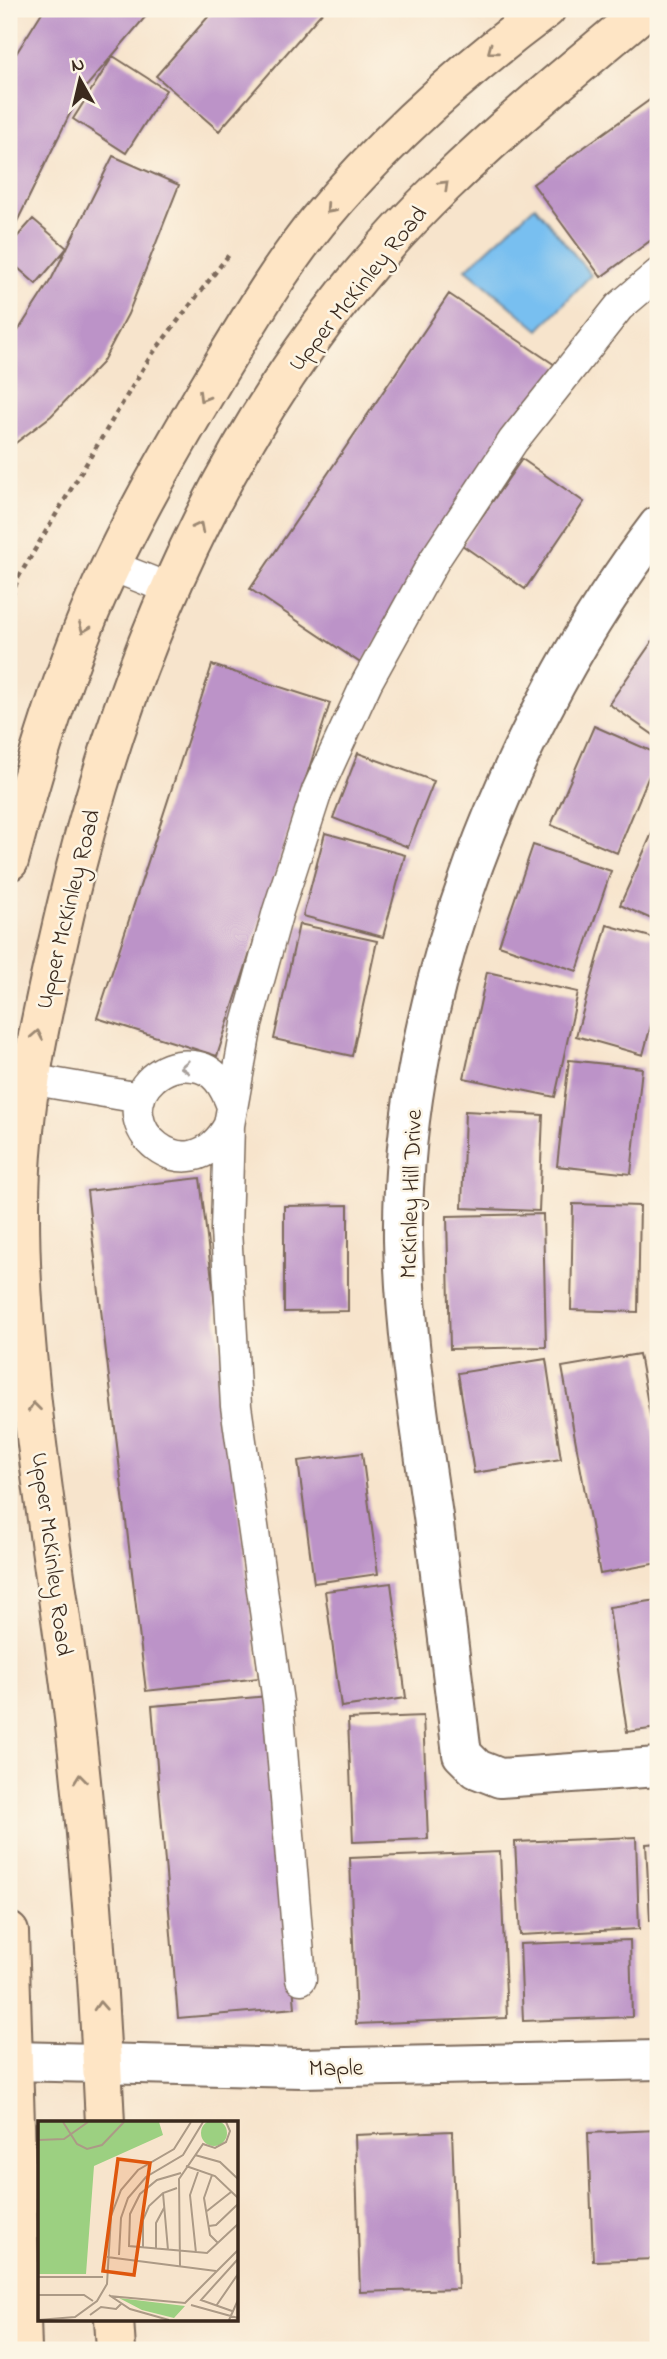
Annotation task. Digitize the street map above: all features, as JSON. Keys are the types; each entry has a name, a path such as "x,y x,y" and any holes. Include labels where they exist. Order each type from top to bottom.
{"main road":[{"path":"9,861 26,798 85,624 112,566 180,437 234,346 318,222 398,133 478,60 546,9"},
{"name":"Upper McKinley Road","path":"105,2121 100,2001 73,1715 29,1370 20,1206 28,1083 87,818 144,649 170,589 226,475 298,356 367,270 441,188 646,9"},
{"path":"9,1932 22,2350"},
{"path":"114,2320 116,2350"}],"street":[{"name":"McKinley Hill Drive","path":"658,526 619,577 557,677 507,785 462,897 427,1013 412,1115 403,1237 410,1359 462,1754 477,1769 500,1778 658,1767"},
{"name":"Maple","path":"13,2061 302,2068 658,2060"}],"lane":[{"path":"301,1979 278,1702 236,1406 226,1230 230,1115 247,1024 278,911 317,791 367,682 435,559 513,441 619,307 658,274"},
{"path":"112,566 170,589"},
{"path":"180,1065 197,1066 214,1075 226,1088 230,1115 220,1142 204,1154 186,1157 166,1153 150,1143 140,1125 139,1103 149,1082 162,1070 180,1065"},
{"path":"28,1083 139,1103"}],"water":[{"path":"535,206 591,275 539,330 466,269"}],"building":[{"path":"44,9 152,9 79,95 9,238 9,65"},
{"path":"215,9 325,9 219,131 156,76"},
{"path":"113,56 166,90 126,153 73,119"},
{"path":"658,94 658,235 601,277 533,184"},
{"path":"113,156 179,185 128,314 102,363 51,416 9,448 9,345 52,278"},
{"path":"33,219 67,248 36,284 9,260 9,246"},
{"path":"449,294 561,369 362,664 250,589"},
{"path":"522,459 584,502 525,589 462,545"},
{"path":"658,633 658,738 609,704"},
{"path":"212,665 330,703 217,1056 97,1018"},
{"path":"594,726 658,754 617,853 551,825"},
{"path":"358,753 434,781 408,847 333,818"},
{"path":"658,820 658,922 620,905"},
{"path":"325,833 405,855 383,937 303,916"},
{"path":"533,845 611,871 577,971 499,945"},
{"path":"299,924 377,941 352,1056 274,1039"},
{"path":"607,925 658,939 658,999 643,1055 576,1036"},
{"path":"487,972 578,992 555,1097 464,1078"},
{"path":"569,1060 642,1068 631,1174 557,1166"},
{"path":"465,1111 543,1115 539,1211 462,1208"},
{"path":"200,1178 259,1678 146,1691 87,1191"},
{"path":"573,1204 640,1206 638,1312 571,1310"},
{"path":"348,1205 348,1311 284,1312 284,1206"},
{"path":"543,1214 546,1347 450,1349 447,1216"},
{"path":"639,1354 658,1459 658,1563 600,1574 562,1367"},
{"path":"546,1359 561,1459 474,1473 458,1373"},
{"path":"362,1453 378,1574 314,1583 298,1461"},
{"path":"391,1583 406,1698 341,1707 325,1591"},
{"path":"658,1600 658,1728 627,1732 609,1607"},
{"path":"269,1696 295,2008 178,2018 152,1706"},
{"path":"423,1716 428,1839 353,1842 348,1719"},
{"path":"636,1837 639,1929 520,1935 515,1842"},
{"path":"658,1843 658,1920 650,1920 646,1844"},
{"path":"500,1852 507,2018 356,2024 350,1858"},
{"path":"630,1940 632,2017 523,2021 520,1944"},
{"path":"658,2130 658,2259 593,2261 588,2133"},
{"path":"452,2131 458,2289 360,2292 355,2135"}]}
